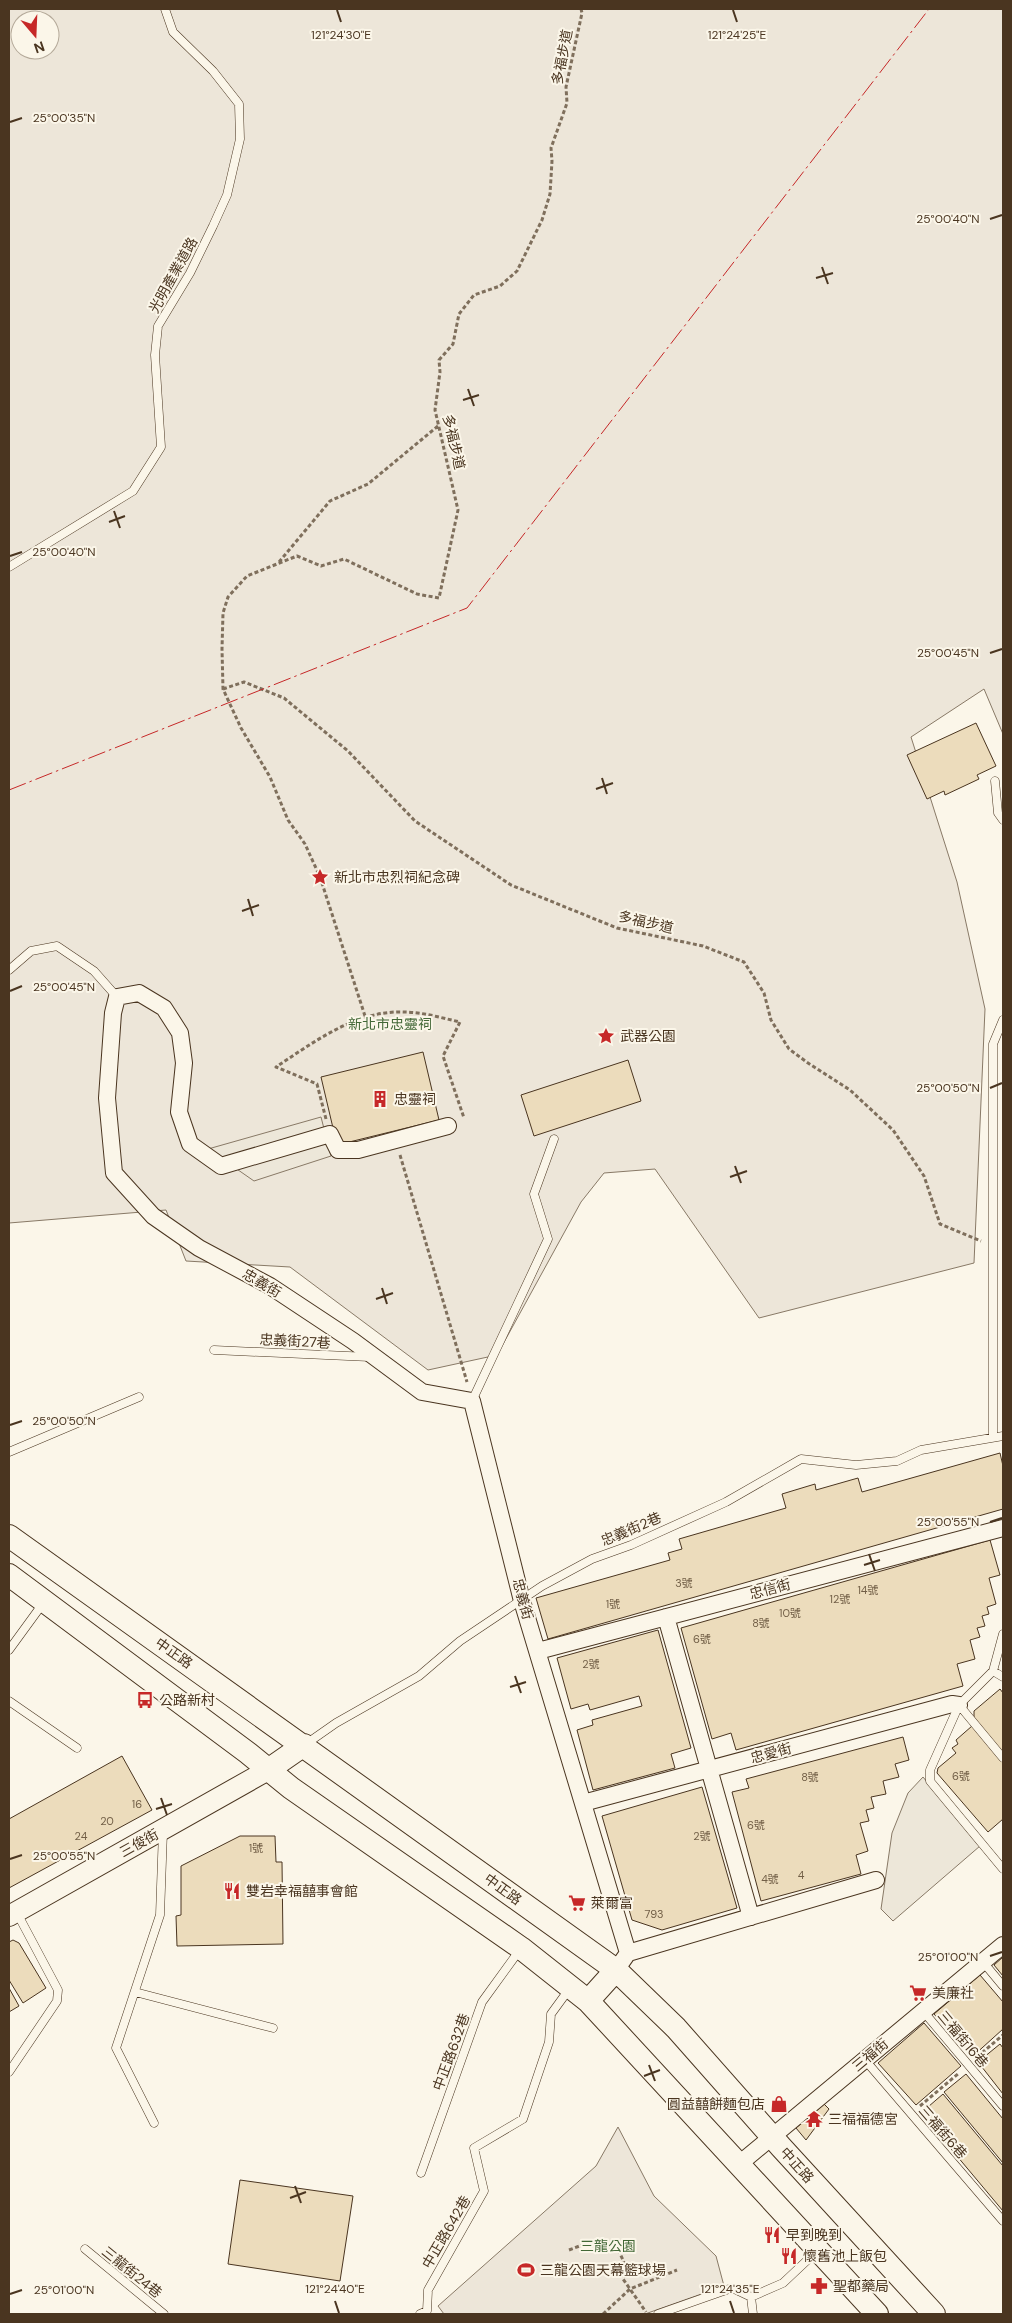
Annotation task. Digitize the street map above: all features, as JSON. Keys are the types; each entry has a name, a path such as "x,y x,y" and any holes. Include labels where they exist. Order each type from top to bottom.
{"main road":[{"name":"中正路","path":"9,1536 304,1745 622,1961 676,2028 934,2314"},
{"path":"9,1575 268,1770 521,1948 579,1994 816,2251 877,2314"},
{"path":"268,1770 304,1745"},
{"path":"579,1994 622,1961"}],"street":[{"path":"117,997 139,993 164,1008 180,1032 184,1063 179,1112 190,1144 221,1166 330,1134 338,1150 358,1150 448,1126"},
{"name":"忠義街","path":"117,997 107,1098 114,1173 153,1216 199,1248 270,1286 375,1357 422,1392 472,1401 522,1601 583,1802 622,1961"},
{"name":"忠信街","path":"538,1651 1003,1528"},
{"path":"666,1617 751,1917"},
{"name":"忠愛街","path":"583,1802 952,1704 959,1705"},
{"name":"三俊街","path":"13,1914 268,1770"},
{"path":"622,1961 751,1917 876,1880"},
{"name":"三福街","path":"738,2165 1003,1945"}],"lane":[{"name":"光明產業道路","path":"9,568 133,491 160,447 155,355 158,326 190,273 227,195 240,139 239,104 213,71 173,32 165,9"},
{"path":"995,781 998,813 1003,820"},
{"path":"9,970 31,951 57,946 94,971 117,997"},
{"path":"993,1437 993,1044 1003,1020"},
{"path":"472,1401 548,1239 534,1194 554,1139"},
{"name":"忠義街27巷","path":"214,1350 375,1357"},
{"path":"9,1452 138,1397"},
{"name":"忠義街2巷","path":"304,1745 336,1724 419,1676 460,1641 542,1586 592,1559 631,1545 693,1518 801,1459 856,1465 897,1461 921,1450 1003,1436"},
{"path":"9,1650 45,1601"},
{"path":"1003,1634 993,1671 959,1705 930,1770 930,1781 1003,1869"},
{"path":"993,1671 1003,1677"},
{"path":"9,1702 77,1748"},
{"path":"959,1705 1003,1758"},
{"path":"154,2123 116,2048 160,1915 163,1830"},
{"path":"9,2072 57,2001 58,1996 58,1990 13,1914"},
{"name":"中正路632巷","path":"420,2173 482,2002 521,1948"},
{"path":"982,1962 1003,1986"},
{"path":"135,1992 273,2028"},
{"name":"中正路642巷","path":"420,2314 427,2311 428,2290 484,2191 474,2148 523,2119 549,2042 551,2014 579,1994"},
{"name":"三福街16巷","path":"923,2011 1003,2106"},
{"name":"三福街6巷","path":"865,2060 1003,2221"},
{"name":"三龍街24巷","path":"85,2249 164,2314"},
{"path":"658,2314 732,2288 751,2297 783,2283 816,2251"},
{"path":"751,2297 753,2314"}],"path":[{"name":"多福步道","path":"365,1016 320,877 305,844 288,820 270,777 241,728 223,689 223,613 228,597 247,576 297,556 321,566 344,558 417,594 439,598 458,510 434,410 440,372 439,360 453,344 459,314 474,295 500,286 516,271 542,220 550,194 551,148 567,103 566,87 582,13 581,9"},
{"path":"278,563 330,501 368,484 438,426"},
{"name":"多福步道","path":"223,689 244,682 284,698 348,751 415,821 511,884 617,928 703,946 744,962 764,993 770,1020 789,1048 808,1063 850,1090 893,1130 924,1176 940,1224 993,1247"},
{"path":"330,1134 317,1084 276,1067 322,1037 365,1016 403,1012 460,1022 443,1056 465,1122 448,1126"},
{"path":"396,1140 472,1401"},
{"path":"911,2114 1003,2035"},
{"path":"570,2250 590,2242 618,2249 627,2269 623,2279 647,2314"},
{"path":"603,2314 630,2289 677,2270"}],"green space":[{"name":"新北市忠靈祠","path":"9,9 1003,9 1003,734 984,689 911,737 957,882 985,1009 974,1263 759,1318 655,1169 604,1173 581,1202 497,1355 428,1370 290,1267 186,1261 166,1210 9,1223"},
{"name":"三龍公園","path":"618,2127 654,2196 716,2256 724,2286 645,2314 444,2314 438,2306 596,2166"}],"shaded area":[{"path":"321,1117 331,1156 254,1181 208,1149"},
{"path":"923,1777 980,1846 893,1921 881,1909 892,1833 908,1793"}],"building":[{"path":"976,723 996,766 977,775 979,779 945,795 944,791 927,799 907,755"},
{"name":"忠靈祠","path":"423,1052 439,1120 337,1145 321,1077"},
{"path":"628,1060 641,1101 534,1136 521,1095"},
{"path":"1000,1453 1003,1466 1003,1509 548,1639 536,1598 670,1560 668,1553 682,1549 679,1539 786,1508 782,1494 815,1484 816,1490 858,1478 862,1492"},
{"path":"990,1540 1000,1575 989,1578 996,1604 987,1607 989,1614 982,1616 985,1626 977,1628 980,1637 970,1640 975,1659 957,1664 963,1686 736,1750 731,1733 712,1739 681,1628"},
{"path":"658,1630 691,1748 671,1754 675,1768 593,1790 577,1730 593,1725 592,1720 642,1706 639,1696 590,1710 588,1704 571,1709 557,1658"},
{"path":"1000,1689 1003,1693 1003,1753 974,1718 974,1711"},
{"path":"972,1726 1003,1763 1003,1819 988,1832 937,1773 938,1768 956,1753 952,1748 958,1744 956,1740"},
{"path":"903,1737 909,1760 895,1764 899,1777 883,1781 886,1794 871,1797 874,1808 866,1810 869,1821 860,1823 868,1851 856,1855 861,1874 761,1901 732,1792 749,1788 746,1779"},
{"path":"122,1756 152,1810 9,1888 9,1819"},
{"path":"702,1787 737,1908 662,1930 632,1920 602,1816"},
{"name":"雙岩幸福囍事會館","path":"240,1836 275,1836 276,1862 282,1862 283,1944 177,1946 176,1916 181,1915 181,1866"},
{"path":"13,1940 19,1943 46,1988 23,2003 9,1980 9,1942"},
{"path":"1003,1957 1003,1976 994,1965"},
{"path":"980,1975 1003,2002 1003,2029 972,2057 934,2014"},
{"path":"9,1988 19,2006 9,2012"},
{"path":"924,2023 961,2066 916,2105 878,2063"},
{"path":"1000,2044 1003,2048 1003,2094 978,2062"},
{"path":"966,2074 1003,2119 1003,2163 944,2092"},
{"path":"943,2094 1003,2166 1003,2211 921,2113"},
{"name":"三福福德宮","path":"824,2104 829,2109 806,2140 796,2128"},
{"path":"240,2180 353,2196 340,2281 228,2264"}],"power":[{"path":"9,790 467,608 929,9"}],"place":[{"name":"新北市忠烈祠紀念碑","path":"320,877"},
{"name":"武器公園","path":"606,1036"},
{"name":"忠靈祠","path":"380,1099"},
{"name":"公路新村","path":"145,1700"},
{"name":"雙岩幸福囍事會館","path":"232,1891"},
{"name":"萊爾富","path":"577,1903"},
{"name":"美廉社","path":"918,1993"},
{"name":"圓益囍餅麵包店","path":"779,2104"},
{"name":"三福福德宮","path":"814,2119"},
{"name":"早到晚到","path":"772,2235"},
{"name":"懷舊池上飯包","path":"789,2256"},
{"name":"三龍公園天幕籃球場","path":"526,2270"},
{"name":"聖都藥局","path":"819,2286"}]}
